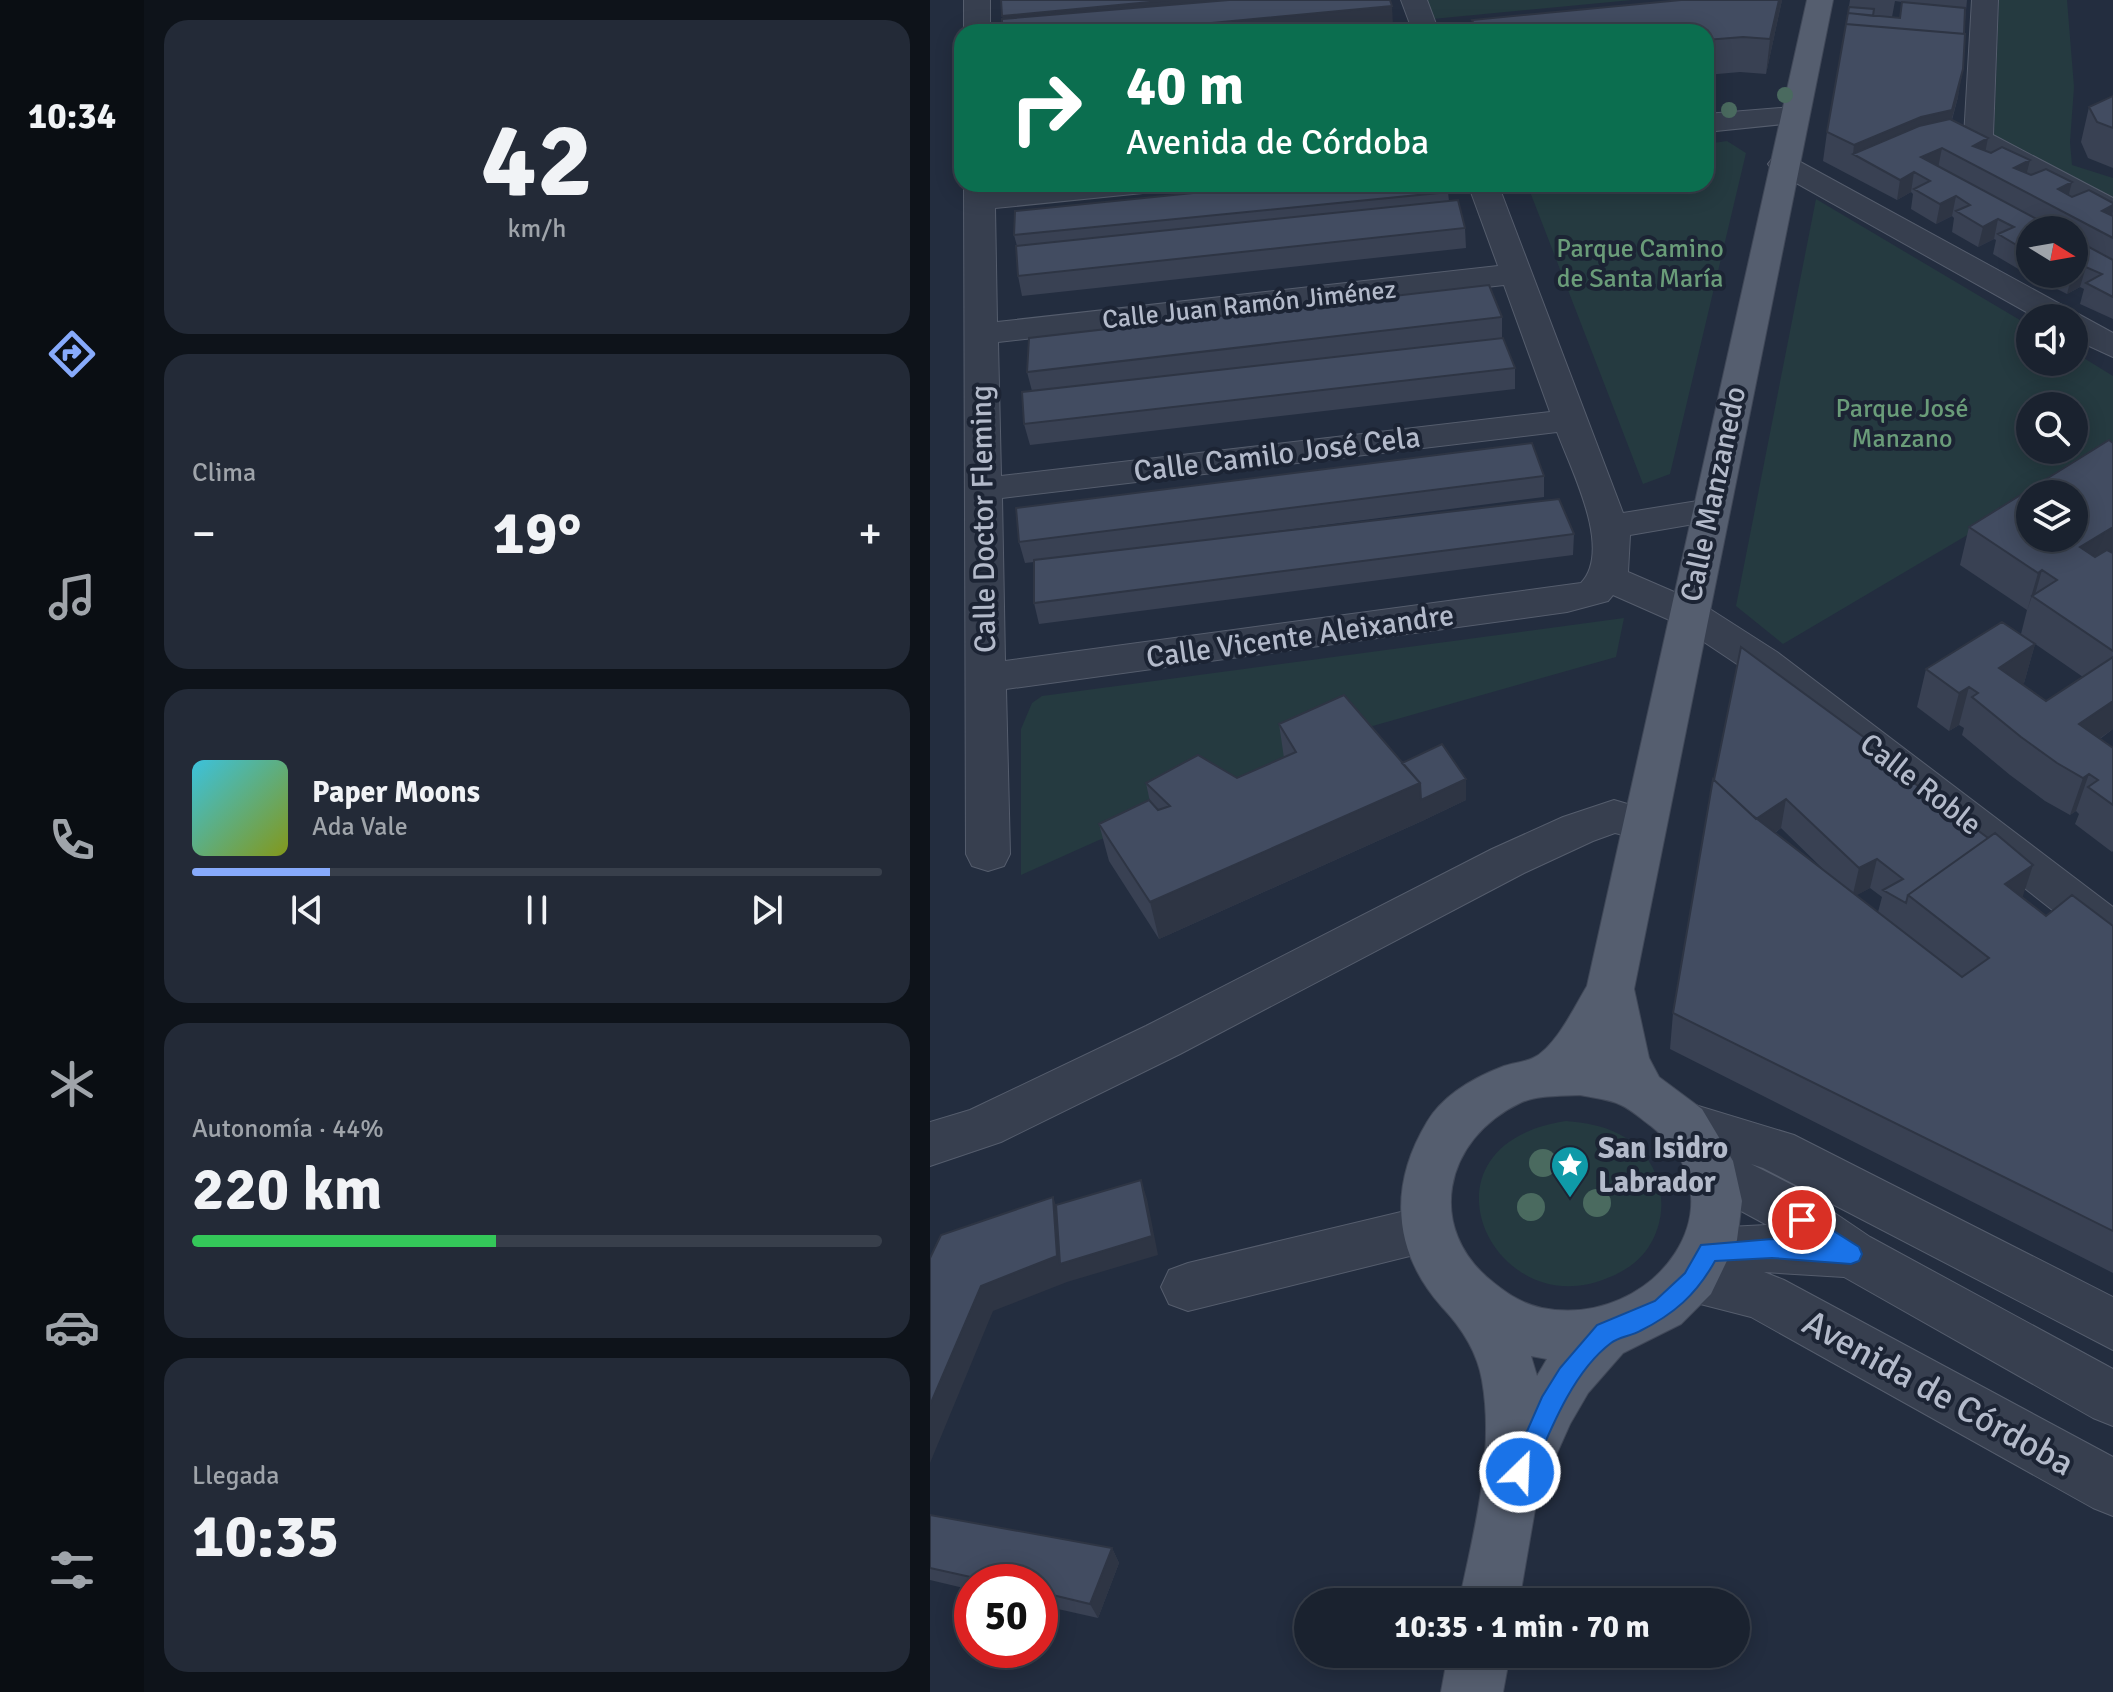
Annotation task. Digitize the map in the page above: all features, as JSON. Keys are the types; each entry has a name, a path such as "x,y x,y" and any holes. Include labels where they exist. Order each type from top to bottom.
{"main road":[{"name":"Calle Manzanedo","path":"1548,1076 1575,1048 1610,989 1820,0"},
{"name":"Calle Manzanedo","path":"1610,989 1625,1060 1642,1092"},
{"path":"1580,1075 1612,1080 1642,1092 1682,1122 1699,1144 1711,1169 1717,1210 1700,1266 1663,1308 1625,1327 1605,1333 1571,1336 1536,1332 1503,1321 1475,1303 1443,1270 1426,1229 1424,1186 1438,1145 1466,1112 1503,1088 1548,1076 1580,1075"},
{"path":"1475,1303 1502,1352 1512,1389 1510,1494 1492,1588"},
{"path":"1510,1494 1550,1405 1568,1375 1605,1333"},
{"path":"1472,1692 1476,1668"}],"street":[{"path":"977,0 977,24"},
{"path":"1414,0 1423,24"},
{"path":"1985,0 1978,137 1985,144 2113,210"},
{"path":"1714,122 1793,116"},
{"path":"1783,164 2036,304"},
{"path":"1486,192 1609,527 1613,560 1608,578"},
{"name":"Calle Doctor Fleming","path":"979,193 988,854"},
{"name":"Calle Juan Ramón Jiménez","path":"981,334 1516,274"},
{"path":"2088,333 2113,347"},
{"name":"Calle Camilo José Cela","path":"983,489 1571,420"},
{"path":"1609,527 1710,511"},
{"name":"Calle Vicente Aleixandre","path":"986,678 1567,599 1594,592 1608,578"},
{"name":"Calle Roble","path":"1608,578 1688,613 1763,662 2113,932"},
{"path":"930,1144 983,1127 1163,1040 1508,861 1578,829 1614,816 1643,824"},
{"path":"1682,1122 1776,1150 2113,1325"},
{"path":"1711,1169 1778,1203 1851,1254 2113,1399"},
{"path":"1188,1287 1426,1229"},
{"path":"1700,1266 1772,1248 1851,1254"},
{"name":"Avenida de Córdoba","path":"1700,1266 1713,1281 1765,1297 2113,1488"}],"green space":[{"path":"1414,0 1632,0 1422,20"},
{"path":"1999,0 2067,0 2074,87 2070,142 2072,165 2113,178 2113,197 1994,135"},
{"name":"Parque Camino de Santa María","path":"1727,141 1746,153 1670,474 1643,484 1530,192 1714,192 1714,143"},
{"name":"Parque José Manzano","path":"1816,199 2016,318 2016,376 2088,376 2088,361 2113,376 2113,449 2088,463 2088,392 2016,392 2016,464 2085,464 2056,480 2016,480 2016,506 1783,644 1736,606"},
{"path":"1624,618 1616,657 1348,733 1155,821 1099,840 1021,875 1021,729 1032,703 1042,696"},
{"path":"1566,1121 1606,1128 1633,1143 1653,1167 1661,1197 1661,1213 1651,1243 1637,1260 1605,1279 1564,1286 1529,1277 1501,1255 1484,1226 1479,1193 1490,1162 1518,1137"}],"building":[{"path":"1001,0 1171,0 1002,16"},
{"path":"1229,0 1390,0 1392,6 1202,24 1002,24 1002,19"},
{"path":"1681,0 1779,0 1770,39 1714,39 1714,24 1474,24 1472,20"},
{"path":"1902,2 1965,8 1964,34 1846,24 1848,13 1900,18"},
{"path":"1849,7 1874,9 1873,16 1848,13"},
{"path":"1846,24 1965,34 1963,69 1952,110 1921,117 1854,145 1827,132"},
{"path":"2113,96 2113,128 2097,122 2089,107"},
{"path":"1950,119 1988,138 1973,146 1991,153 2002,147 2030,160 2014,168 2031,175 2046,169 2072,182 2058,189 2072,197 2089,190 2113,203 2102,211 2113,216 2113,238 2088,225 2088,216 2071,216 1942,148 1921,157 2031,216 2016,216 2016,245 1998,234 2014,227 1998,219 1983,227 1956,211 1970,205 1956,196 1940,204 1914,189 1930,181 1914,172 1900,180 1853,154 1919,126"},
{"path":"1203,192 1448,192 1014,235 1015,211"},
{"path":"1458,200 1465,228 1018,276 1016,246"},
{"path":"2088,247 2113,260 2113,297 2088,284 2102,274 2088,268"},
{"path":"1489,285 1502,317 1027,372 1029,338"},
{"path":"1503,338 1515,368 1024,424 1022,392"},
{"path":"2109,440 2113,443 2113,527 2088,542 2088,480 2045,480 2070,464 2088,464 2088,453"},
{"path":"1532,443 1544,476 1019,542 1016,508"},
{"path":"2016,498 2016,552 2088,552 2095,557 2107,550 2113,553 2113,651 2032,596 2057,580 2042,570 2038,573 1969,527"},
{"path":"1559,499 1574,534 1034,603 1034,560"},
{"path":"2002,622 2035,644 1999,668 2046,701 2113,657 2113,701 2079,724 2113,748 2113,805 2088,787 2098,780 2089,774 2083,778 2057,763 1972,697 1978,693 1969,687 1959,693 1926,669"},
{"path":"1741,647 1869,741 1863,745 1988,838 1908,895 1906,903 1883,890 1903,879 1877,859 1859,868 1786,799 1756,819 1714,780"},
{"path":"1344,695 1420,783 1150,902 1099,824 1149,800 1158,810 1170,806 1146,783 1198,755 1237,778 1296,752 1279,724"},
{"path":"1442,744 1466,779 1421,800 1420,783 1402,763"},
{"path":"1713,779 1752,815 1962,977 1989,958 1908,895 1995,833 2033,865 2005,884 2046,916 2072,895 2113,926 2113,1231 1673,1013"},
{"path":"1141,1180 1152,1236 1060,1264 1056,1205"},
{"path":"1053,1197 1057,1256 981,1286 930,1405 930,1258 941,1235"},
{"path":"930,1515 1112,1548 1090,1604 1058,1596 1058,1564 954,1564 954,1573 930,1568"}],"place":[{"name":"San Isidro Labrador","path":"1570,1199"}],"route":[{"path":"1520,1472 1550,1405 1568,1375 1605,1333 1625,1327 1663,1308 1692,1280 1709,1252 1772,1248 1851,1254 1802,1220"}]}
